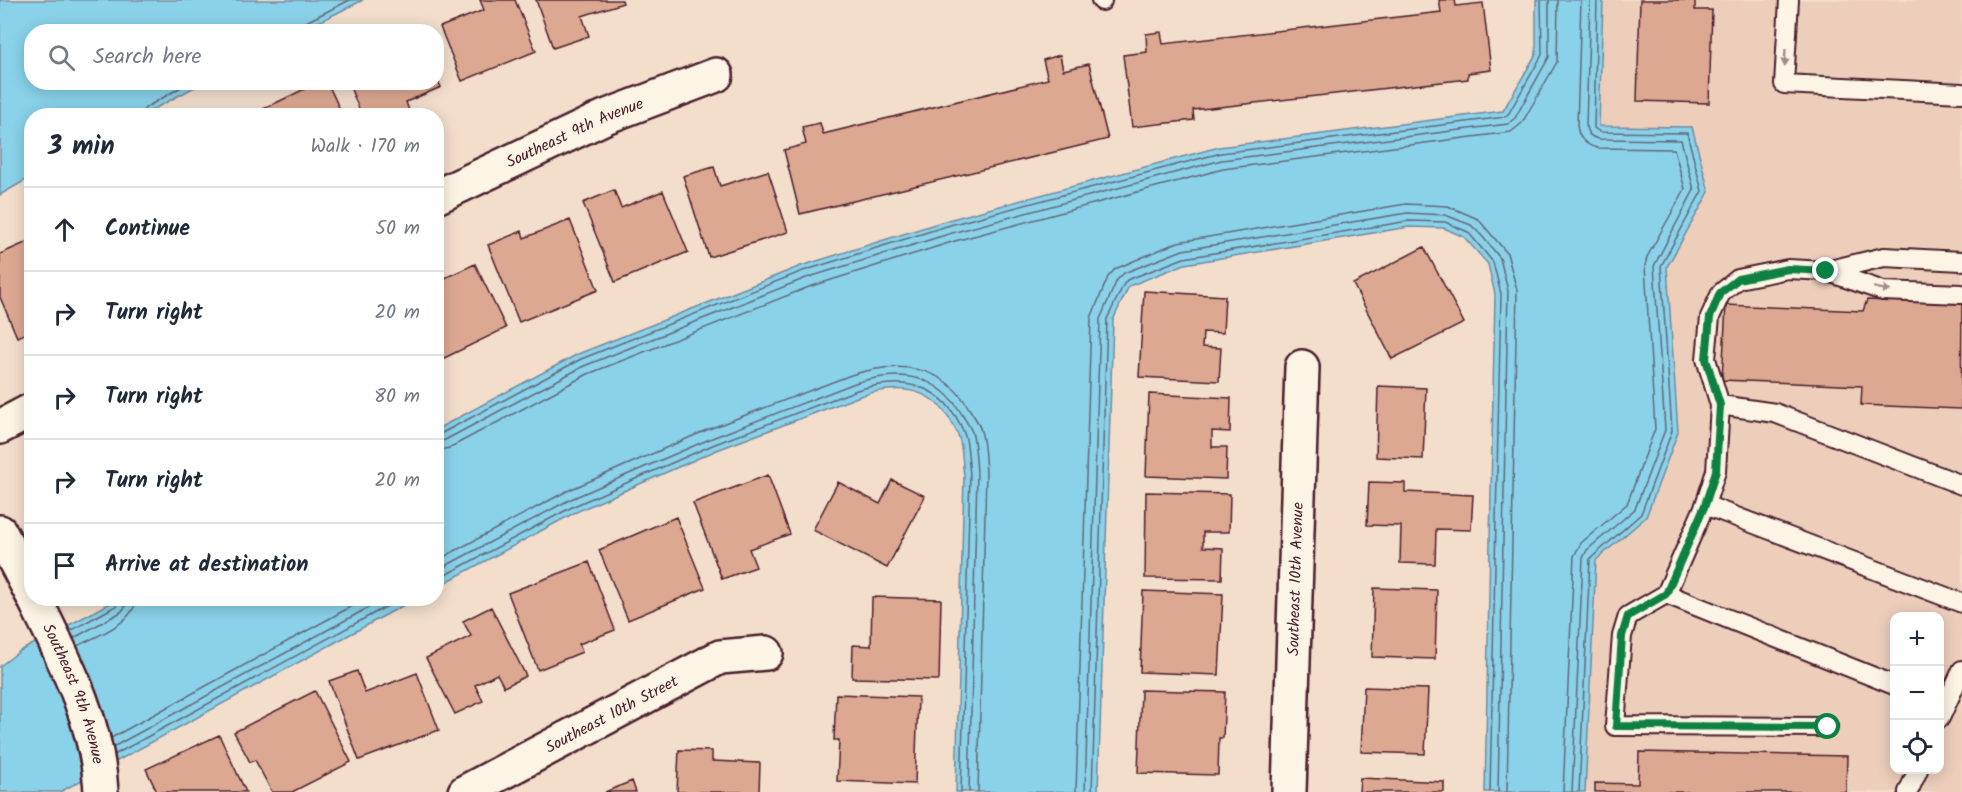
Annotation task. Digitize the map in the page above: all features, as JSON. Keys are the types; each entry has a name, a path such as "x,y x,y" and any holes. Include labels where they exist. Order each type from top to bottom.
{"street":[{"name":"Southeast 9th Avenue","path":"444,193 605,117 716,75"},
{"name":"Southeast 10th Avenue","path":"1289,792 1302,367"},
{"path":"0,427 24,414"},
{"path":"0,532 24,578"},
{"name":"Southeast 9th Avenue","path":"40,612 64,657 86,718 97,750 101,785"},
{"name":"Southeast 10th Street","path":"465,792 720,657 766,653"}],"lane":[{"path":"1789,0 1784,84 1962,93"},
{"path":"1826,271 1884,257 1962,261"},
{"path":"1828,727 1616,726 1622,636 1628,616 1666,594 1705,505 1716,471 1720,405 1706,359 1710,317 1720,293 1738,279 1788,269 1826,271 1883,291 1962,294"},
{"path":"1720,405 1775,413 1962,485"},
{"path":"1705,505 1962,603"},
{"path":"1666,594 1890,683"},
{"path":"1944,703 1962,670"},
{"path":"1908,792 1916,774"}],"shaded area":[{"path":"1603,0 1962,0 1962,792 1585,792 1596,560 1646,517 1678,432 1667,267 1709,192 1692,127 1599,126"}],"water":[{"path":"0,0 363,0 315,24 24,24 24,90 189,90 156,108 24,108 24,181 0,195"},
{"path":"1536,0 1603,0 1599,126 1692,127 1709,192 1667,267 1678,432 1646,517 1596,560 1585,792 1485,792 1495,294 1488,264 1464,237 1444,228 1409,227 1185,264 1129,286 1113,320 1098,792 956,792 964,475 957,431 943,409 922,394 899,390 873,392 717,450 576,512 444,583 444,425 578,354 801,266 948,220 1219,147 1503,111 1536,54"},
{"path":"105,606 402,606 60,792 0,792 0,666 20,651"}],"building":[{"path":"480,0 515,0 536,51 462,81 444,37 444,25 484,10"},
{"path":"536,0 622,0 623,3 582,16 589,36 553,48"},
{"path":"1439,0 1455,0 1456,6 1483,3 1491,70 1468,73 1468,79 1193,110 1194,120 1132,127 1123,55 1147,52 1146,34 1161,32 1163,44 1441,12"},
{"path":"1640,0 1695,0 1695,10 1712,10 1709,103 1637,101"},
{"path":"1060,55 1063,70 1089,64 1108,139 800,214 784,150 806,144 802,127 820,123 823,134 1048,79 1043,60"},
{"path":"302,90 331,90 339,108 265,108"},
{"path":"351,90 434,90 406,102 408,108 359,108"},
{"path":"714,167 720,186 768,171 788,232 709,257 683,176"},
{"path":"614,190 621,208 663,191 688,252 615,282 583,203"},
{"path":"570,220 598,290 519,322 488,245 522,231 524,238"},
{"path":"24,244 24,334 17,337 0,297 0,254"},
{"path":"1424,247 1464,323 1392,359 1353,284"},
{"path":"475,264 506,328 444,358 444,278"},
{"path":"1144,291 1225,296 1223,333 1203,332 1202,347 1221,348 1219,381 1139,377"},
{"path":"1867,300 1962,304 1961,409 1861,405 1862,386 1722,380 1726,305 1863,311"},
{"path":"1378,386 1426,388 1423,459 1376,457"},
{"path":"1149,394 1231,398 1230,432 1212,431 1212,447 1227,447 1226,479 1146,476"},
{"path":"768,475 790,534 749,549 756,567 722,579 693,503"},
{"path":"892,480 925,496 887,568 813,530 838,482 880,504"},
{"path":"1369,482 1405,483 1405,492 1473,495 1471,530 1436,529 1435,564 1400,563 1401,526 1367,525"},
{"path":"1146,492 1230,494 1229,532 1203,532 1203,547 1223,548 1222,579 1145,578"},
{"path":"676,517 705,588 628,620 599,550"},
{"path":"589,562 615,630 579,644 582,652 538,670 508,593"},
{"path":"1374,588 1437,590 1435,659 1372,657"},
{"path":"1143,591 1223,594 1219,675 1140,672"},
{"path":"872,597 941,599 939,680 852,678 853,645 871,646"},
{"path":"491,607 526,676 504,687 497,674 475,685 483,701 455,714 426,658 471,636 463,621"},
{"path":"357,671 365,693 417,673 439,730 359,760 329,681"},
{"path":"1364,687 1428,689 1425,754 1361,752"},
{"path":"1141,690 1225,692 1223,738 1219,738 1218,775 1138,773"},
{"path":"315,691 351,762 292,792 272,792 255,760 250,762 234,732"},
{"path":"836,694 918,697 915,784 837,781 839,740 834,740"},
{"path":"219,735 246,792 157,792 146,769"},
{"path":"679,750 712,751 712,761 760,763 759,792 677,792"},
{"path":"1639,752 1847,756 1846,792 1595,792 1595,783 1638,784"},
{"path":"1360,778 1444,782 1444,792 1359,792"},
{"path":"632,781 636,792 605,792"}],"route":[{"path":"1826,271 1788,269 1738,279 1720,293 1710,317 1706,359 1720,405 1716,471 1705,505 1666,594 1628,616 1622,636 1616,726 1828,727"}]}
